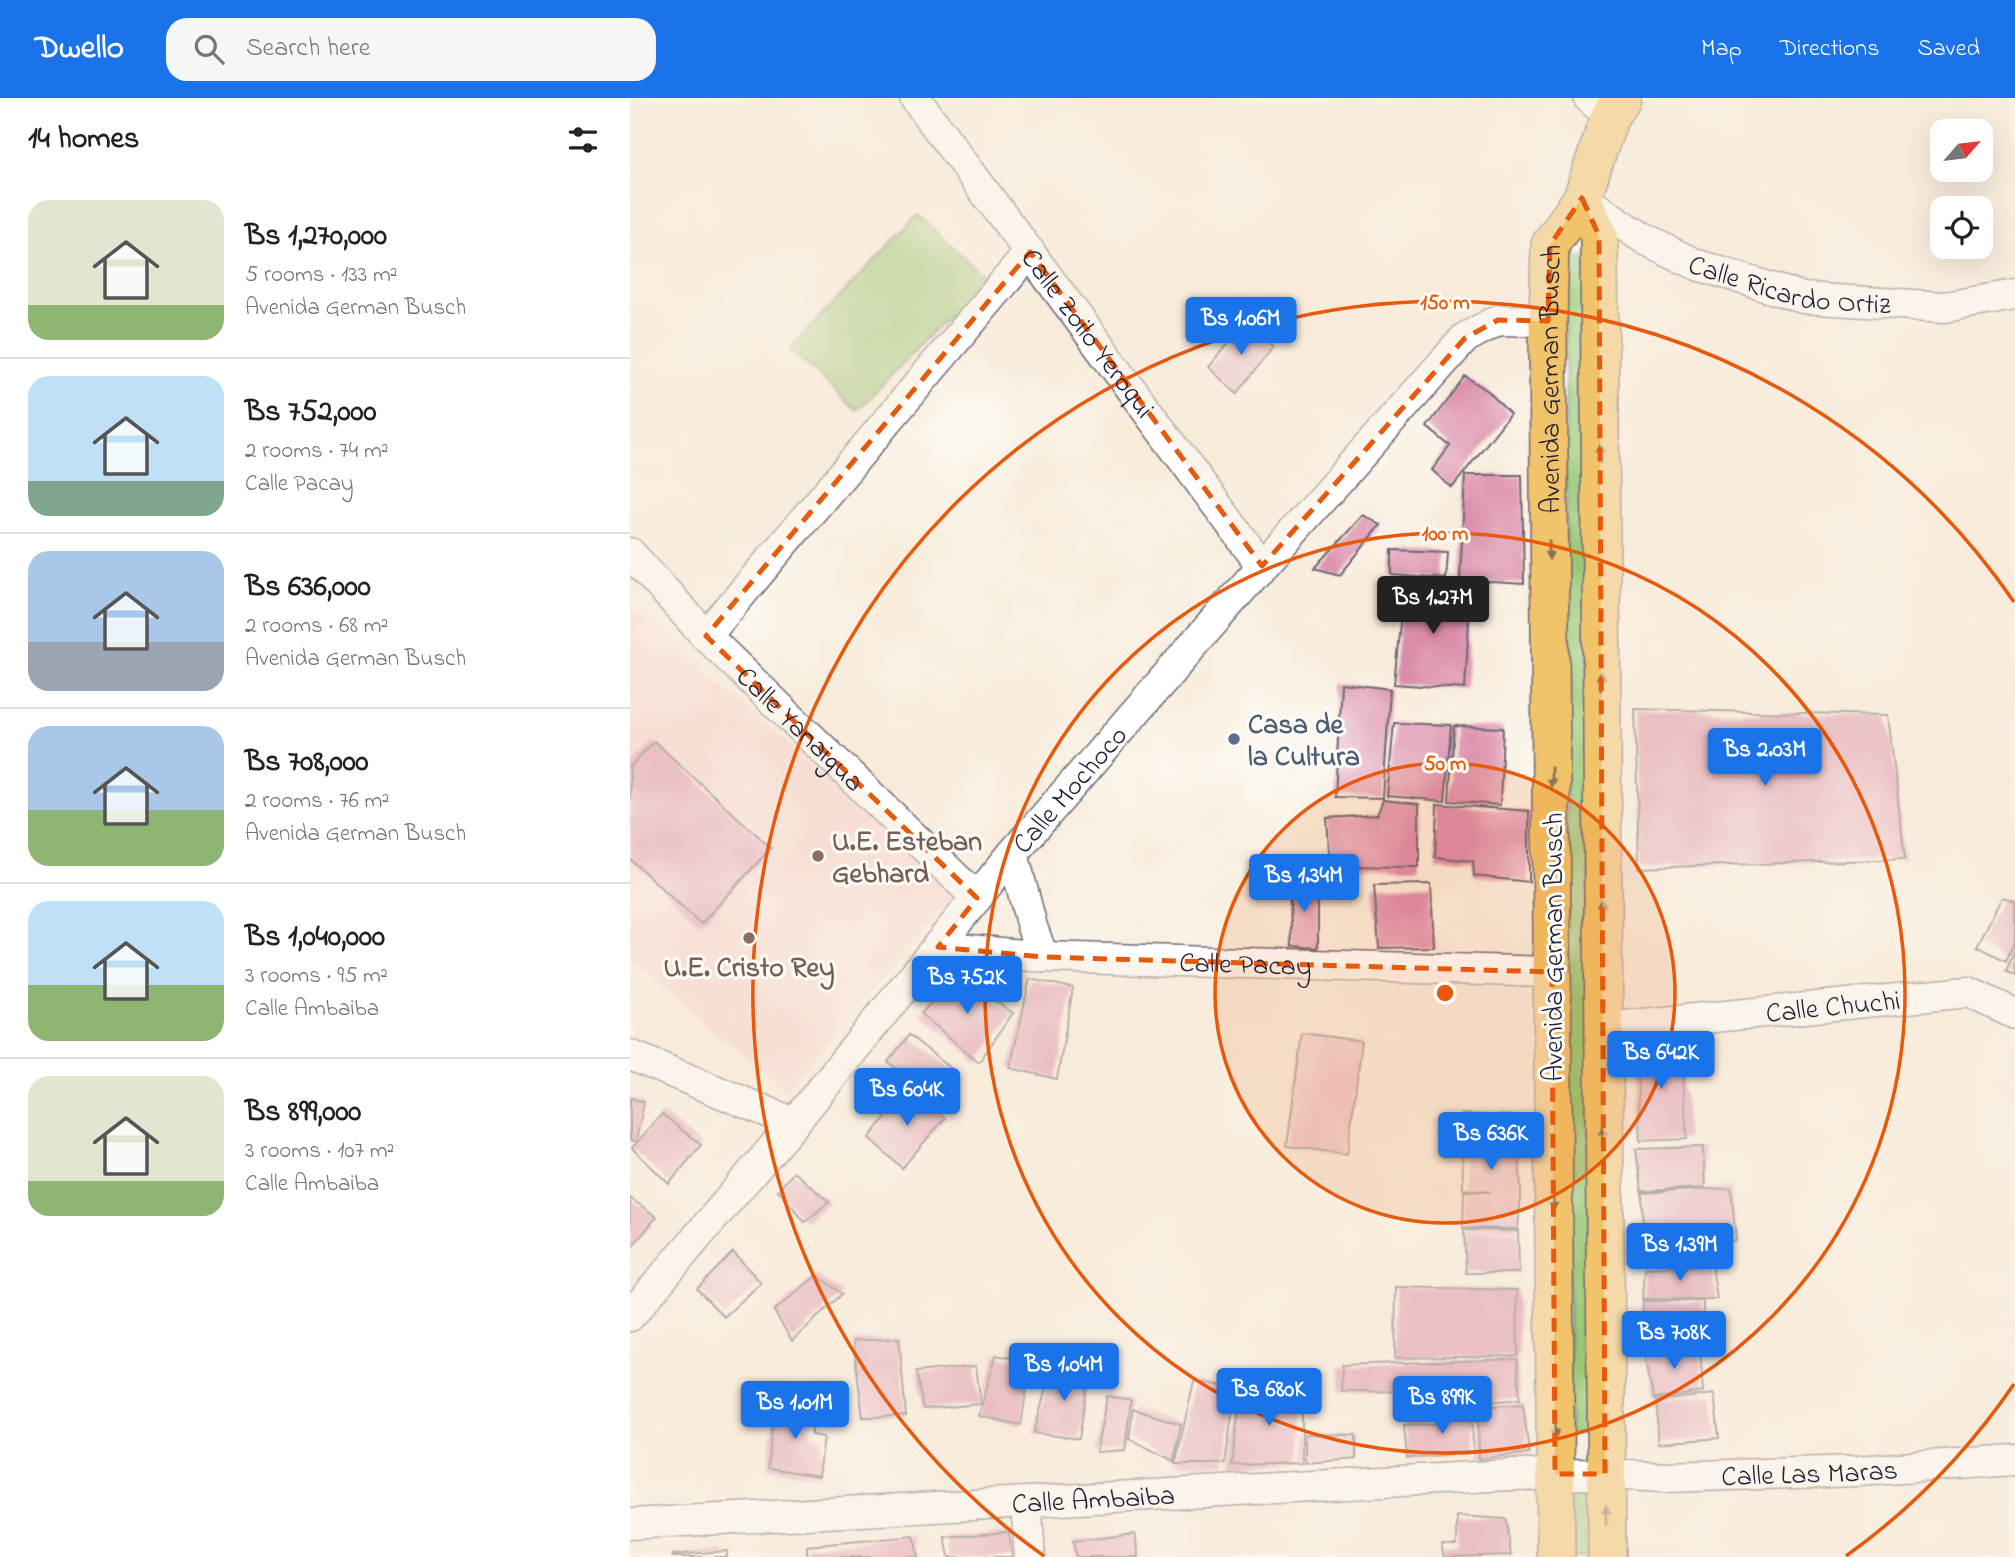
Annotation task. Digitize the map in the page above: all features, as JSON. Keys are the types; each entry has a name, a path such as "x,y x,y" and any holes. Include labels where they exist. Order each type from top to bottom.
{"main road":[{"path":"1582,198 1607,104"},
{"name":"Avenida German Busch","path":"1556,1557 1549,246 1582,198"},
{"name":"Avenida German Busch","path":"1582,198 1598,236 1607,1557"}],"street":[{"name":"Calle Zoilo Yeroqui","path":"915,98 1262,566"},
{"name":"Calle Ricardo Ortiz","path":"1582,198 1646,240 1695,264 1803,298 1945,307 2015,295"},
{"path":"706,636 1030,252"},
{"name":"Calle Mochoco","path":"630,1316 794,1123 1013,853 1262,566 1465,338 1498,320 1548,321"},
{"name":"Calle Yanaigua","path":"630,553 706,636 977,898"},
{"path":"1013,853 1032,927 1043,957"},
{"name":"Calle Pacay","path":"938,947 1043,957 1552,972"},
{"name":"Calle Chuchi","path":"1603,1028 1968,992 2015,1014"},
{"path":"630,1055 794,1123"},
{"name":"Calle Las Maras","path":"1555,1475 1665,1477 1858,1471 2015,1461"},
{"name":"Calle Ambaiba","path":"630,1524 1555,1475"},
{"path":"1026,1503 1030,1557"}],"highlighted area":[{"path":"1582,198 1599,236 1605,1474 1555,1474 1552,972 1043,957 938,947 977,898 706,636 1030,252 1262,566 1465,338 1498,320 1548,321 1550,245"}],"shaded area":[{"path":"630,605 957,892 785,1090 630,959"}],"green space":[{"path":"918,215 985,277 857,411 790,349"},
{"path":"1565,256 1587,257 1591,1434 1569,1434"},
{"path":"1590,1494 1592,1557 1569,1557 1567,1495"}],"building":[{"path":"1248,320 1273,347 1237,394 1208,367"},
{"path":"1465,376 1488,391 1510,414 1452,488 1432,470 1450,446 1427,427"},
{"path":"1465,475 1522,475 1524,584 1460,580"},
{"path":"1363,515 1381,525 1340,575 1315,568"},
{"path":"1392,550 1448,552 1446,579 1392,575"},
{"path":"1404,582 1471,587 1465,689 1394,684"},
{"path":"1341,683 1390,689 1383,798 1335,797"},
{"path":"1635,709 1888,715 1905,859 1639,868"},
{"path":"1394,723 1451,725 1445,801 1387,796"},
{"path":"1454,726 1503,728 1500,805 1449,801"},
{"path":"654,741 771,848 701,924 630,859 630,767"},
{"path":"1383,800 1419,804 1419,867 1330,866 1327,818 1377,815"},
{"path":"1437,804 1529,811 1529,882 1474,876 1473,861 1435,857"},
{"path":"1318,882 1318,948 1292,946 1289,883"},
{"path":"1431,884 1434,947 1379,948 1374,885"},
{"path":"2002,897 2015,901 2015,941 2006,961 1977,946"},
{"path":"2015,949 2015,976 2006,971"},
{"path":"955,974 1013,1013 979,1062 921,1014"},
{"path":"1030,979 1073,988 1057,1079 1010,1068"},
{"path":"1302,1033 1362,1041 1347,1154 1287,1146"},
{"path":"909,1035 953,1070 934,1096 888,1062"},
{"path":"1681,1040 1687,1139 1641,1141 1635,1042"},
{"path":"911,1087 945,1118 902,1168 869,1138"},
{"path":"630,1098 644,1102 636,1141 630,1140"},
{"path":"662,1114 701,1145 669,1184 632,1148"},
{"path":"1462,1114 1517,1116 1521,1194 1518,1229 1463,1228 1464,1191 1491,1192 1463,1189"},
{"path":"1703,1147 1705,1188 1641,1191 1636,1149"},
{"path":"794,1172 829,1202 805,1222 778,1190"},
{"path":"1731,1188 1736,1240 1643,1248 1642,1193"},
{"path":"630,1198 657,1217 630,1249"},
{"path":"1464,1230 1518,1231 1519,1273 1466,1273"},
{"path":"733,1252 761,1283 724,1317 697,1289"},
{"path":"1712,1265 1717,1299 1643,1299 1645,1268"},
{"path":"817,1275 842,1294 792,1341 774,1311"},
{"path":"1396,1287 1517,1290 1518,1356 1395,1358"},
{"path":"1643,1301 1703,1301 1703,1341 1641,1345"},
{"path":"899,1338 906,1416 863,1417 853,1341"},
{"path":"1644,1347 1700,1347 1703,1392 1653,1399"},
{"path":"996,1355 1031,1362 1021,1425 979,1416"},
{"path":"1517,1359 1520,1399 1455,1405 1455,1392 1341,1391 1342,1365"},
{"path":"1052,1365 1090,1369 1079,1439 1034,1433"},
{"path":"976,1366 981,1404 923,1409 916,1372"},
{"path":"1194,1381 1236,1388 1225,1464 1175,1464"},
{"path":"1241,1390 1302,1390 1302,1463 1232,1465"},
{"path":"1714,1394 1719,1438 1659,1443 1655,1401"},
{"path":"1107,1396 1131,1400 1125,1450 1096,1452"},
{"path":"775,1401 812,1409 812,1435 824,1437 819,1476 768,1468"},
{"path":"1523,1404 1529,1453 1479,1459 1478,1407"},
{"path":"1472,1408 1473,1452 1407,1458 1404,1425 1448,1423 1446,1409"},
{"path":"1133,1409 1181,1424 1174,1461 1129,1439"},
{"path":"1305,1434 1356,1435 1356,1459 1305,1463"},
{"path":"1457,1516 1506,1519 1511,1555 1445,1557 1442,1545 1457,1545"},
{"path":"1009,1532 1012,1557 949,1557 945,1537"},
{"path":"1135,1534 1138,1557 1076,1557 1073,1541"},
{"path":"914,1536 918,1557 807,1557 807,1546"},
{"path":"727,1551 727,1557 673,1557 673,1555"}],"place":[{"name":"Casa de la Cultura","path":"1234,739"},
{"name":"U.E. Esteban Gebhard","path":"818,856"},
{"name":"U.E. Cristo Rey","path":"749,938"}]}
